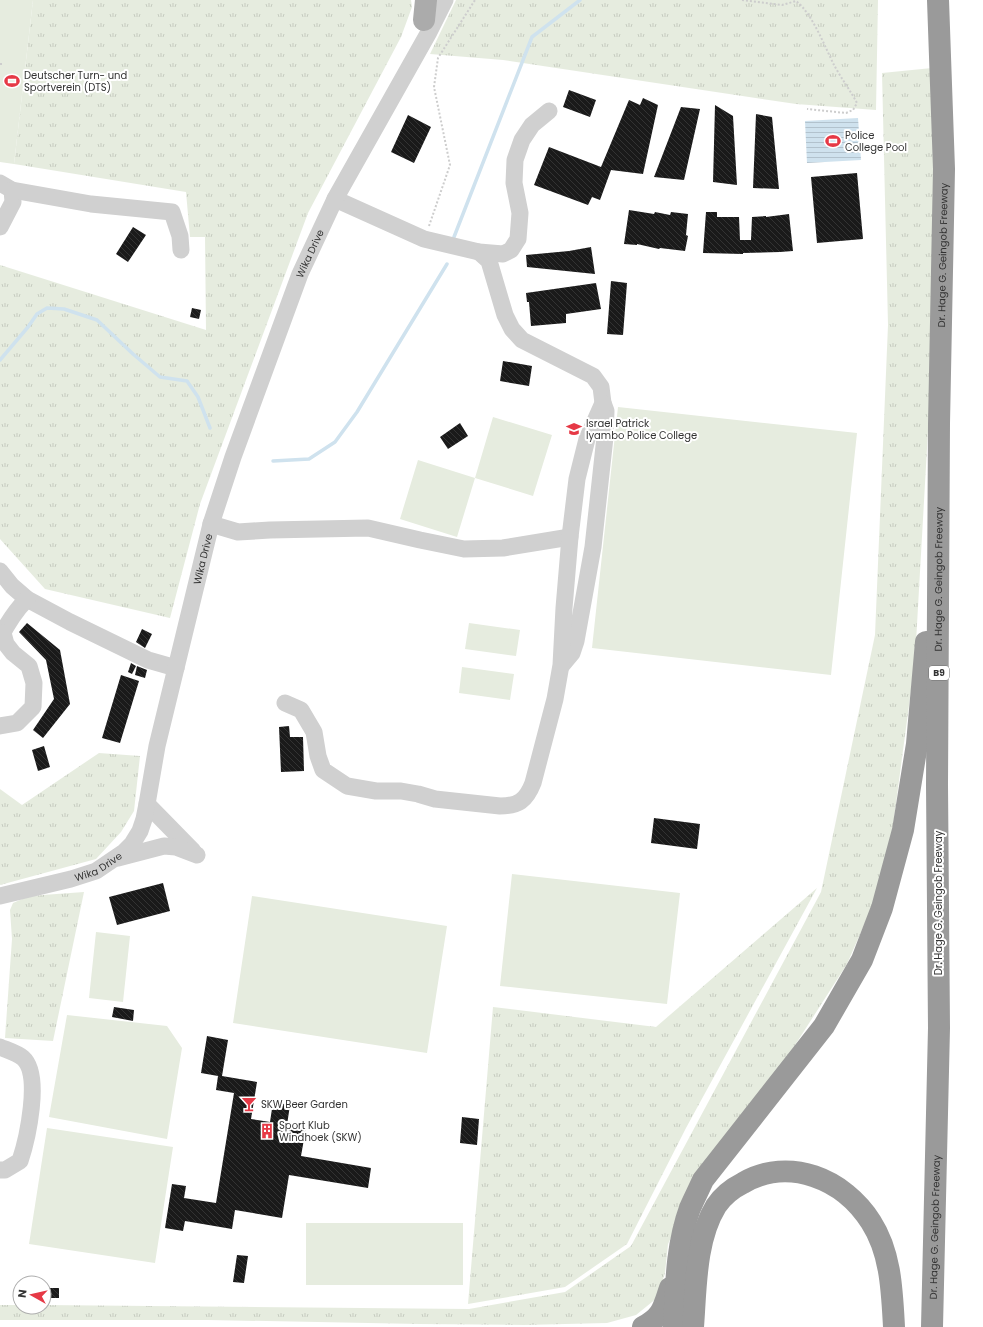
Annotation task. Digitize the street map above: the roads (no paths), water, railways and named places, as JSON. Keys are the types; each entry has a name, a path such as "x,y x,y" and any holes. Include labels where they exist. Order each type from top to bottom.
{"highway":[{"name":"Dr. Hage G. Geingob Freeway","path":"932,1327 939,1028 937,785 939,416 944,169 938,10"},
{"path":"674,1327 677,1266 681,1243 690,1208 703,1180 824,1026 862,960 882,908 903,830 917,744 939,502"},
{"path":"693,1327 696,1281 701,1242 709,1220 717,1205 733,1188 752,1178 780,1171 804,1173 828,1181 852,1200 871,1222 885,1252 892,1287 894,1327"},
{"path":"643,1327 651,1323 661,1313 677,1266"}],"street":[{"name":"Wika Drive","path":"361,151 425,10 436,0"},
{"name":"Wika Drive","path":"0,896 71,879 96,871 124,852 132,844 140,831 147,804 157,746 211,524 233,457 300,274 335,199 429,32 445,0"},
{"path":"335,199 424,239 479,252 503,254 511,250 518,239 520,214 514,184 515,160 522,140 532,125 549,111"},
{"path":"0,227 13,202 6,187"},
{"path":"6,187 91,204 172,212 180,236 181,250"},
{"path":"479,252 489,261 505,315 512,329 522,340 593,376 600,387 606,411 605,437 594,547 576,641 572,653 561,665"},
{"path":"285,702 301,710 314,732 318,756 323,770 347,786 376,790 401,791 435,799 509,806 518,804 529,794 533,784 555,699 561,665 570,537 577,479 587,439 603,403"},
{"path":"211,524 238,532 368,528 464,548 502,548 570,537"},
{"path":"0,571 12,586 27,599 148,660 176,668"},
{"path":"0,726 17,723 34,707 34,683 28,666 13,653 1,635 20,606 27,599"},
{"path":"114,859 164,846 176,847 197,855 147,804"},
{"path":"0,1047 23,1058 29,1068 32,1101 26,1143 20,1161 6,1170 0,1170"}],"water":[{"name":"Police College Pool","path":"858,118 861,160 807,163 805,121"}],"waterway":[{"path":"454,237 532,37 580,0"},
{"path":"273,461 309,459 335,442 357,412 447,264"},
{"path":"0,360 37,314 47,308 64,309 97,320 160,377 187,381 198,397 210,428"}],"place":[{"name":"Deutscher Turn- und Sportverein (DTS)","path":"12,81"},
{"name":"Police College Pool","path":"833,141"},
{"name":"Israel Patrick Iyambo Police College","path":"574,429"},
{"name":"SKW Beer Garden","path":"249,1104"},
{"name":"Sport Klub Windhoek (SKW)","path":"267,1131"}]}
